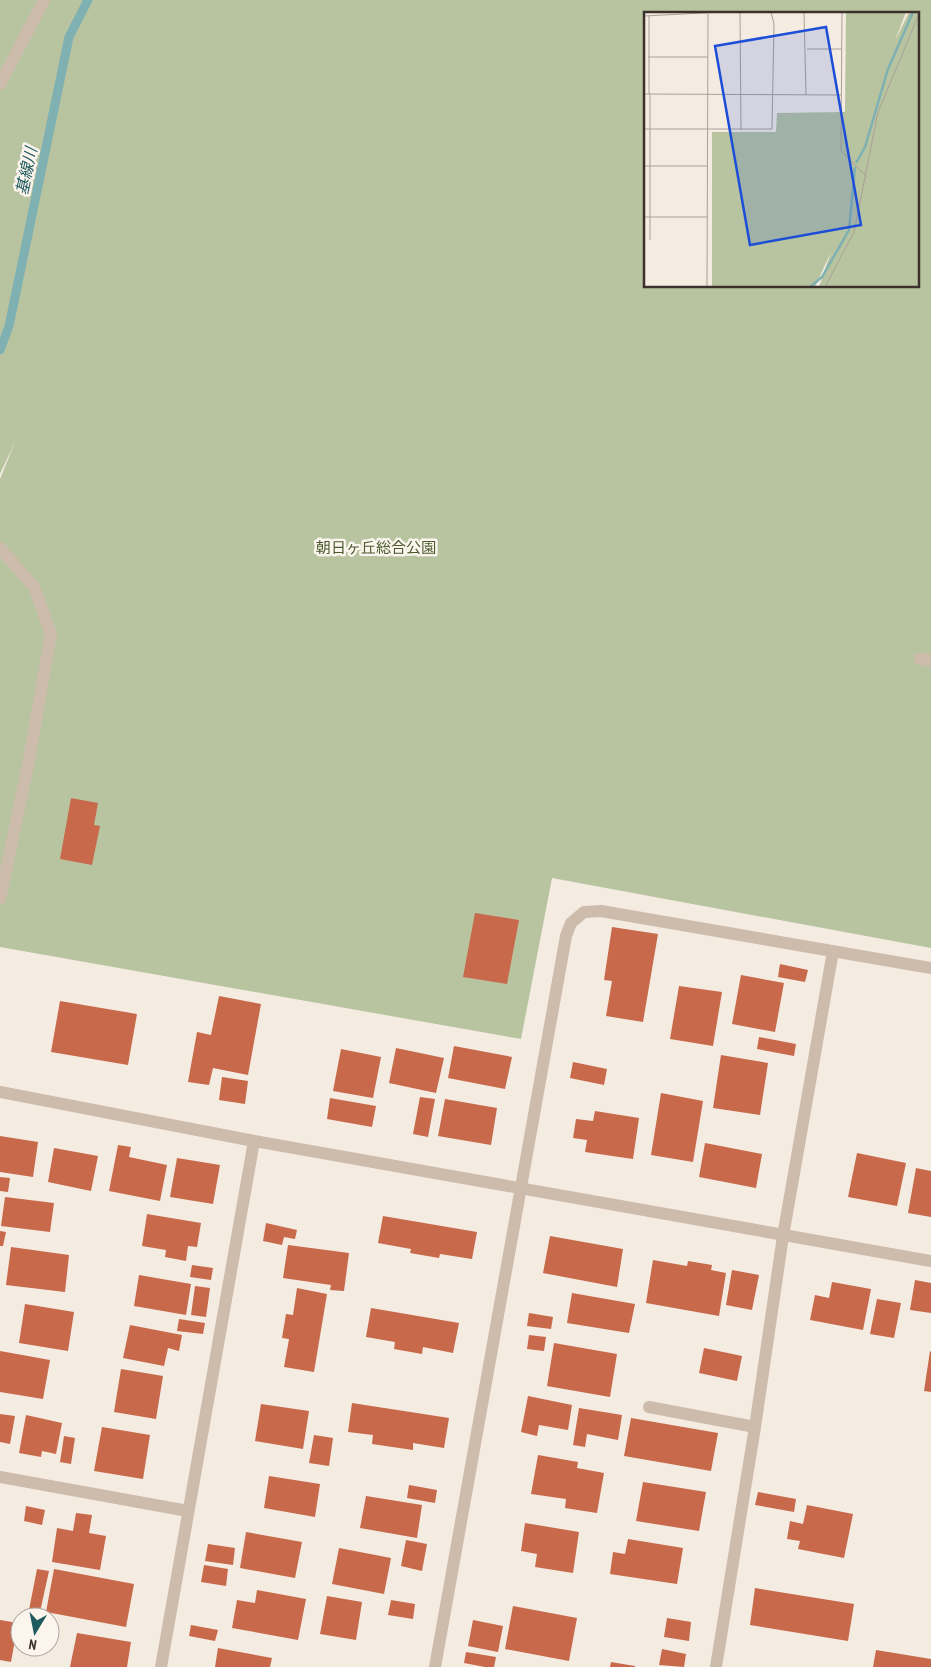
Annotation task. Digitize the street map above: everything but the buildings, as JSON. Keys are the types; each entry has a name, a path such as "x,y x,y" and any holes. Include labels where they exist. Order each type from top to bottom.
{"street":[{"path":"0,84 44,0"},
{"path":"0,548 34,587 52,634 28,765 0,898"},
{"path":"435,1667 566,936 571,923 584,912 601,911 931,968"},
{"path":"716,1667 756,1427 783,1236 833,951"},
{"path":"0,1092 254,1140 931,1261"},
{"path":"161,1667 254,1140"},
{"path":"649,1407 756,1427"},
{"path":"0,1477 188,1511"}],"green space":[{"name":"朝日ヶ丘総合公園","path":"0,0 931,0 931,948 552,878 521,1039 0,947 0,479 15,442 0,474"}],"waterway":[{"name":"基線川","path":"0,350 9,326 69,37 88,0"}]}
